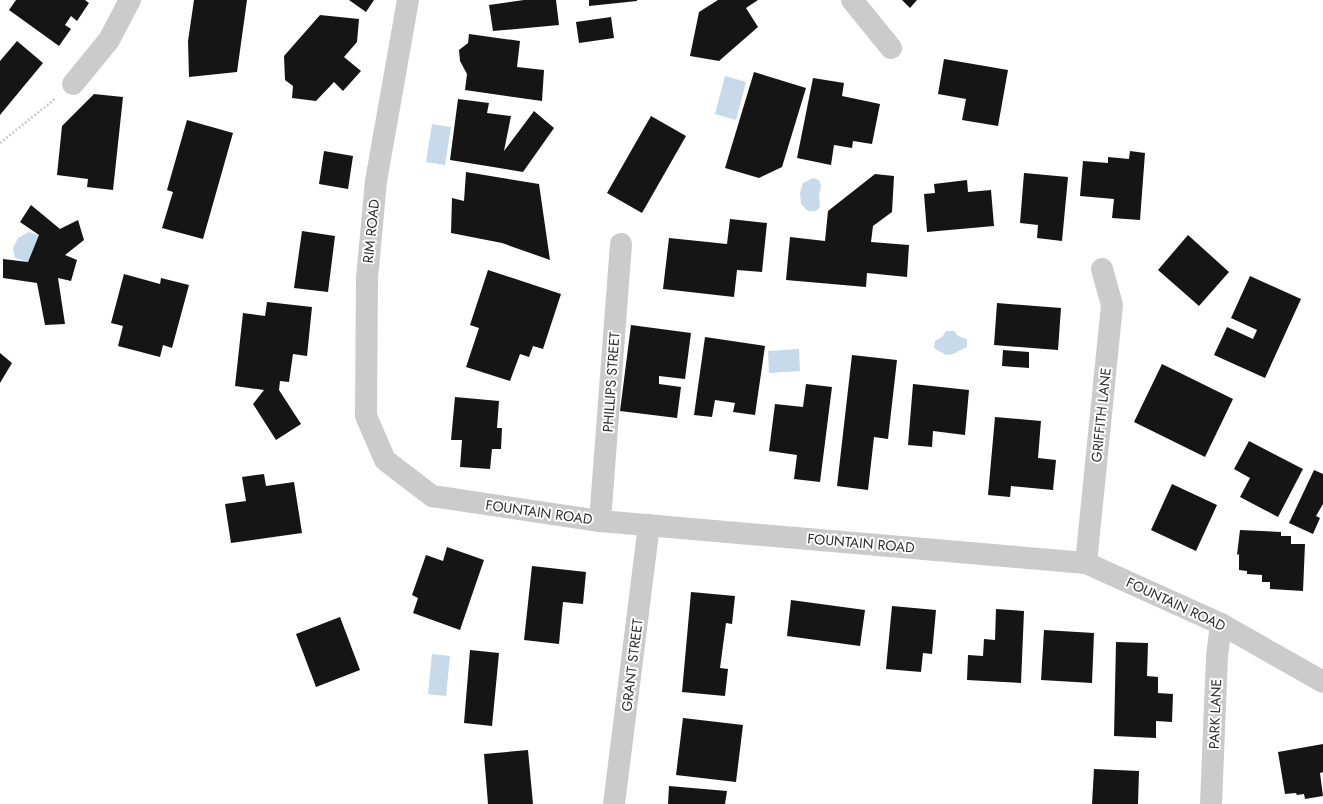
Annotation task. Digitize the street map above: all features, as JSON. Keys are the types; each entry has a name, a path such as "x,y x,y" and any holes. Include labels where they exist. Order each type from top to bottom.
{"street":[{"path":"73,84 109,40 130,0"},
{"name":"RIM ROAD","path":"385,460 366,416 367,278 376,181 408,0"},
{"path":"852,0 892,48"},
{"name":"PHILLIPS STREET","path":"600,521 621,244"},
{"name":"GRIFFITH LANE","path":"1086,563 1112,305 1102,269"},
{"name":"FOUNTAIN ROAD","path":"385,460 432,496 600,521 1086,563 1221,624 1323,682"},
{"name":"GRANT STREET","path":"614,804 649,525"},
{"name":"PARK LANE","path":"1211,804 1217,656 1221,624"}],"path":[{"path":"0,143 73,84"}],"water":[{"path":"725,76 746,82 736,120 715,114"},
{"path":"432,124 451,127 445,165 426,162"},
{"path":"813,178 819,180 821,186 819,195 820,207 816,211 808,211 801,204 800,193 803,183"},
{"path":"29,232 39,235 28,262 15,258 13,248 18,238"},
{"path":"946,331 954,331 958,336 967,339 967,347 953,354 946,355 934,348 935,341 942,337"},
{"path":"799,349 800,371 769,373 768,351"},
{"path":"432,654 450,656 446,696 428,694"}],"building":[{"path":"16,0 85,0 89,3 77,21 71,16 65,25 71,29 59,46 9,10"},
{"path":"194,0 247,0 237,72 189,77 188,41"},
{"path":"349,0 374,0 366,12"},
{"path":"524,0 556,0 559,25 493,31 489,5"},
{"path":"589,0 637,0 637,1 589,6"},
{"path":"718,0 758,0 746,8 758,27 719,61 690,56 699,12"},
{"path":"902,0 917,0 910,8"},
{"path":"320,15 359,19 357,42 344,57 361,71 343,91 334,82 316,101 292,98 293,86 285,80 284,56"},
{"path":"611,17 614,38 579,43 576,22"},
{"path":"469,34 520,41 517,67 544,70 542,101 465,90 467,74 460,61 459,50 468,43"},
{"path":"17,41 43,63 0,115 0,61"},
{"path":"944,59 1008,70 998,126 962,120 966,99 938,94"},
{"path":"754,72 806,88 782,167 759,178 725,168"},
{"path":"813,78 844,83 842,96 880,104 872,144 853,141 852,148 834,145 831,165 797,158"},
{"path":"94,94 123,97 113,190 87,187 88,179 57,175 62,126"},
{"path":"458,99 489,103 487,113 511,116 504,151 534,111 554,128 523,172 450,160"},
{"path":"651,116 686,136 642,213 607,193"},
{"path":"187,120 233,133 203,239 162,228 173,192 167,190"},
{"path":"324,151 353,156 348,189 319,184"},
{"path":"1130,151 1145,153 1140,220 1112,218 1114,199 1080,196 1083,161 1108,163 1108,157 1129,159"},
{"path":"466,172 539,184 550,260 502,243 451,233 452,198 464,201"},
{"path":"1024,173 1068,177 1062,241 1037,238 1038,225 1020,223"},
{"path":"875,174 894,176 892,212 873,226 871,242 909,245 907,277 867,273 866,287 786,280 790,237 825,241 828,211"},
{"path":"967,180 968,192 991,190 994,226 927,232 924,194 935,193 934,184"},
{"path":"31,205 60,229 78,220 84,240 65,255 77,260 71,281 58,278 65,324 45,325 37,283 3,278 3,259 28,262 39,235 20,222"},
{"path":"730,219 767,223 762,272 737,270 734,297 663,289 669,238 727,244"},
{"path":"302,231 335,236 328,292 294,288"},
{"path":"1188,235 1229,272 1199,306 1158,270"},
{"path":"488,270 561,294 543,349 533,346 529,357 520,354 510,381 466,367 479,328 470,325"},
{"path":"124,274 160,284 161,278 189,285 172,348 163,345 160,357 118,346 123,326 111,323"},
{"path":"1250,276 1301,299 1265,378 1214,355 1227,327 1253,339 1257,330 1231,318"},
{"path":"267,302 312,307 307,356 293,354 289,382 280,381 279,390 301,424 276,440 253,404 264,390 235,386 243,313 265,316"},
{"path":"997,303 1061,308 1058,350 994,345"},
{"path":"631,325 691,333 685,379 659,376 659,384 681,387 677,418 620,411"},
{"path":"705,337 765,346 755,415 733,412 735,403 715,400 712,417 694,415"},
{"path":"1003,350 1029,352 1029,368 1002,366"},
{"path":"0,353 12,363 0,383"},
{"path":"852,355 897,360 888,439 874,437 868,490 837,486"},
{"path":"1162,364 1233,399 1205,457 1134,422"},
{"path":"806,384 832,387 820,482 794,479 797,455 769,451 775,404 803,407"},
{"path":"913,384 969,390 965,435 933,431 932,447 908,445"},
{"path":"455,397 499,401 497,428 502,428 501,449 492,449 490,469 460,467 462,440 451,440"},
{"path":"995,417 1041,421 1038,458 1056,460 1053,490 1011,486 1010,497 988,495"},
{"path":"1249,441 1303,469 1278,517 1240,497 1250,478 1234,469"},
{"path":"1314,470 1323,474 1323,504 1316,516 1320,518 1313,534 1289,523"},
{"path":"264,474 266,486 294,482 302,533 231,543 225,504 246,501 242,477"},
{"path":"1172,484 1217,505 1196,551 1151,530"},
{"path":"1240,530 1281,532 1281,536 1291,536 1291,544 1305,544 1303,591 1270,589 1270,582 1262,582 1262,575 1247,574 1247,571 1239,570 1239,554 1237,555"},
{"path":"447,547 484,560 460,630 413,613 418,598 412,595 426,555 443,561"},
{"path":"532,566 586,572 583,604 563,602 559,644 524,640"},
{"path":"691,592 735,596 732,624 726,623 720,668 728,669 725,696 682,692"},
{"path":"791,600 865,610 860,646 787,636"},
{"path":"892,606 936,610 932,654 923,653 921,672 886,669"},
{"path":"996,609 1024,611 1021,683 967,680 968,655 983,656 984,639 995,640"},
{"path":"340,617 360,670 316,687 296,634"},
{"path":"1044,630 1094,633 1092,683 1041,680"},
{"path":"1116,642 1148,643 1147,676 1158,677 1158,693 1173,694 1172,722 1156,721 1156,738 1114,736"},
{"path":"470,650 499,653 492,726 464,723"},
{"path":"683,718 743,725 736,782 676,775"},
{"path":"1323,744 1323,772 1320,773 1323,796 1305,799 1304,794 1285,794 1278,752"},
{"path":"528,750 533,804 488,804 484,754"},
{"path":"1094,769 1139,771 1138,804 1092,804"},
{"path":"669,786 727,791 725,804 668,804"}]}
